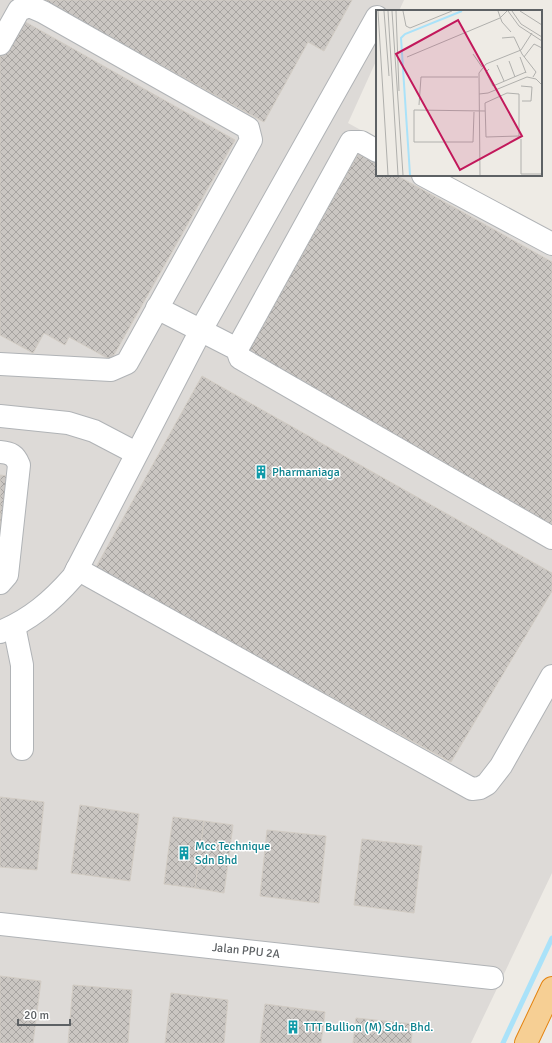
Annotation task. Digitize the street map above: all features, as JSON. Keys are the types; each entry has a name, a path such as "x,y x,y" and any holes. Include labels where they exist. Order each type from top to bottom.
{"highway":[{"path":"526,1043 552,988"}],"street":[{"path":"381,10 386,0"},
{"path":"0,44 19,10 29,6 50,15 248,128 251,140 127,363 111,370 0,364"},
{"path":"22,749 22,665 7,629 33,616 55,598 78,569 136,453 201,330 376,19"},
{"path":"237,349 351,142 361,142 376,150"},
{"path":"425,176 552,244"},
{"path":"157,308 237,349 240,358 552,538"},
{"path":"0,416 68,423 88,429 136,453"},
{"path":"0,452 11,453 16,458 19,465 7,575 0,583"},
{"path":"78,569 472,789 480,788 487,784 501,766 552,676"},
{"name":"Jalan PPU 2A","path":"0,924 492,978"}],"shaded area":[{"path":"0,0 404,0 399,10 376,10 376,61 348,123 376,138 376,176 448,176 552,230 552,873 471,1043 0,1043"}],"building":[{"path":"43,0 352,0 324,51 308,42 264,122"},
{"path":"20,19 235,140 111,360 69,337 65,345 44,333 33,353 0,335 0,56"},
{"path":"358,154 376,163 376,176 398,176 552,262 552,528 245,357"},
{"name":"Pharmaniaga","path":"202,376 552,573 552,591 451,762 95,569"},
{"path":"0,475 7,476 0,531"},
{"path":"0,797 44,802 37,870 0,867"},
{"path":"80,805 139,814 130,881 71,873"},
{"name":"Mcc Technique Sdn Bhd","path":"173,817 204,821 195,888 164,884"},
{"path":"204,821 233,825 224,893 195,888"},
{"path":"267,830 326,836 319,903 260,896"},
{"path":"362,839 422,846 414,913 354,905"},
{"path":"0,976 41,981 33,1043 0,1043"},
{"path":"73,985 132,990 128,1043 68,1043"},
{"path":"171,993 228,1000 224,1043 165,1043"},
{"name":"TTT Bullion (M) Sdn. Bhd.","path":"265,1004 325,1012 321,1043 260,1043"},
{"path":"356,1018 413,1024 411,1043 353,1043"}],"waterway":[{"path":"503,1043 552,938"}],"place":[{"name":"Pharmaniaga","path":"261,472"},
{"name":"Mcc Technique Sdn Bhd","path":"184,853"},
{"name":"TTT Bullion (M) Sdn. Bhd.","path":"293,1027"}]}
